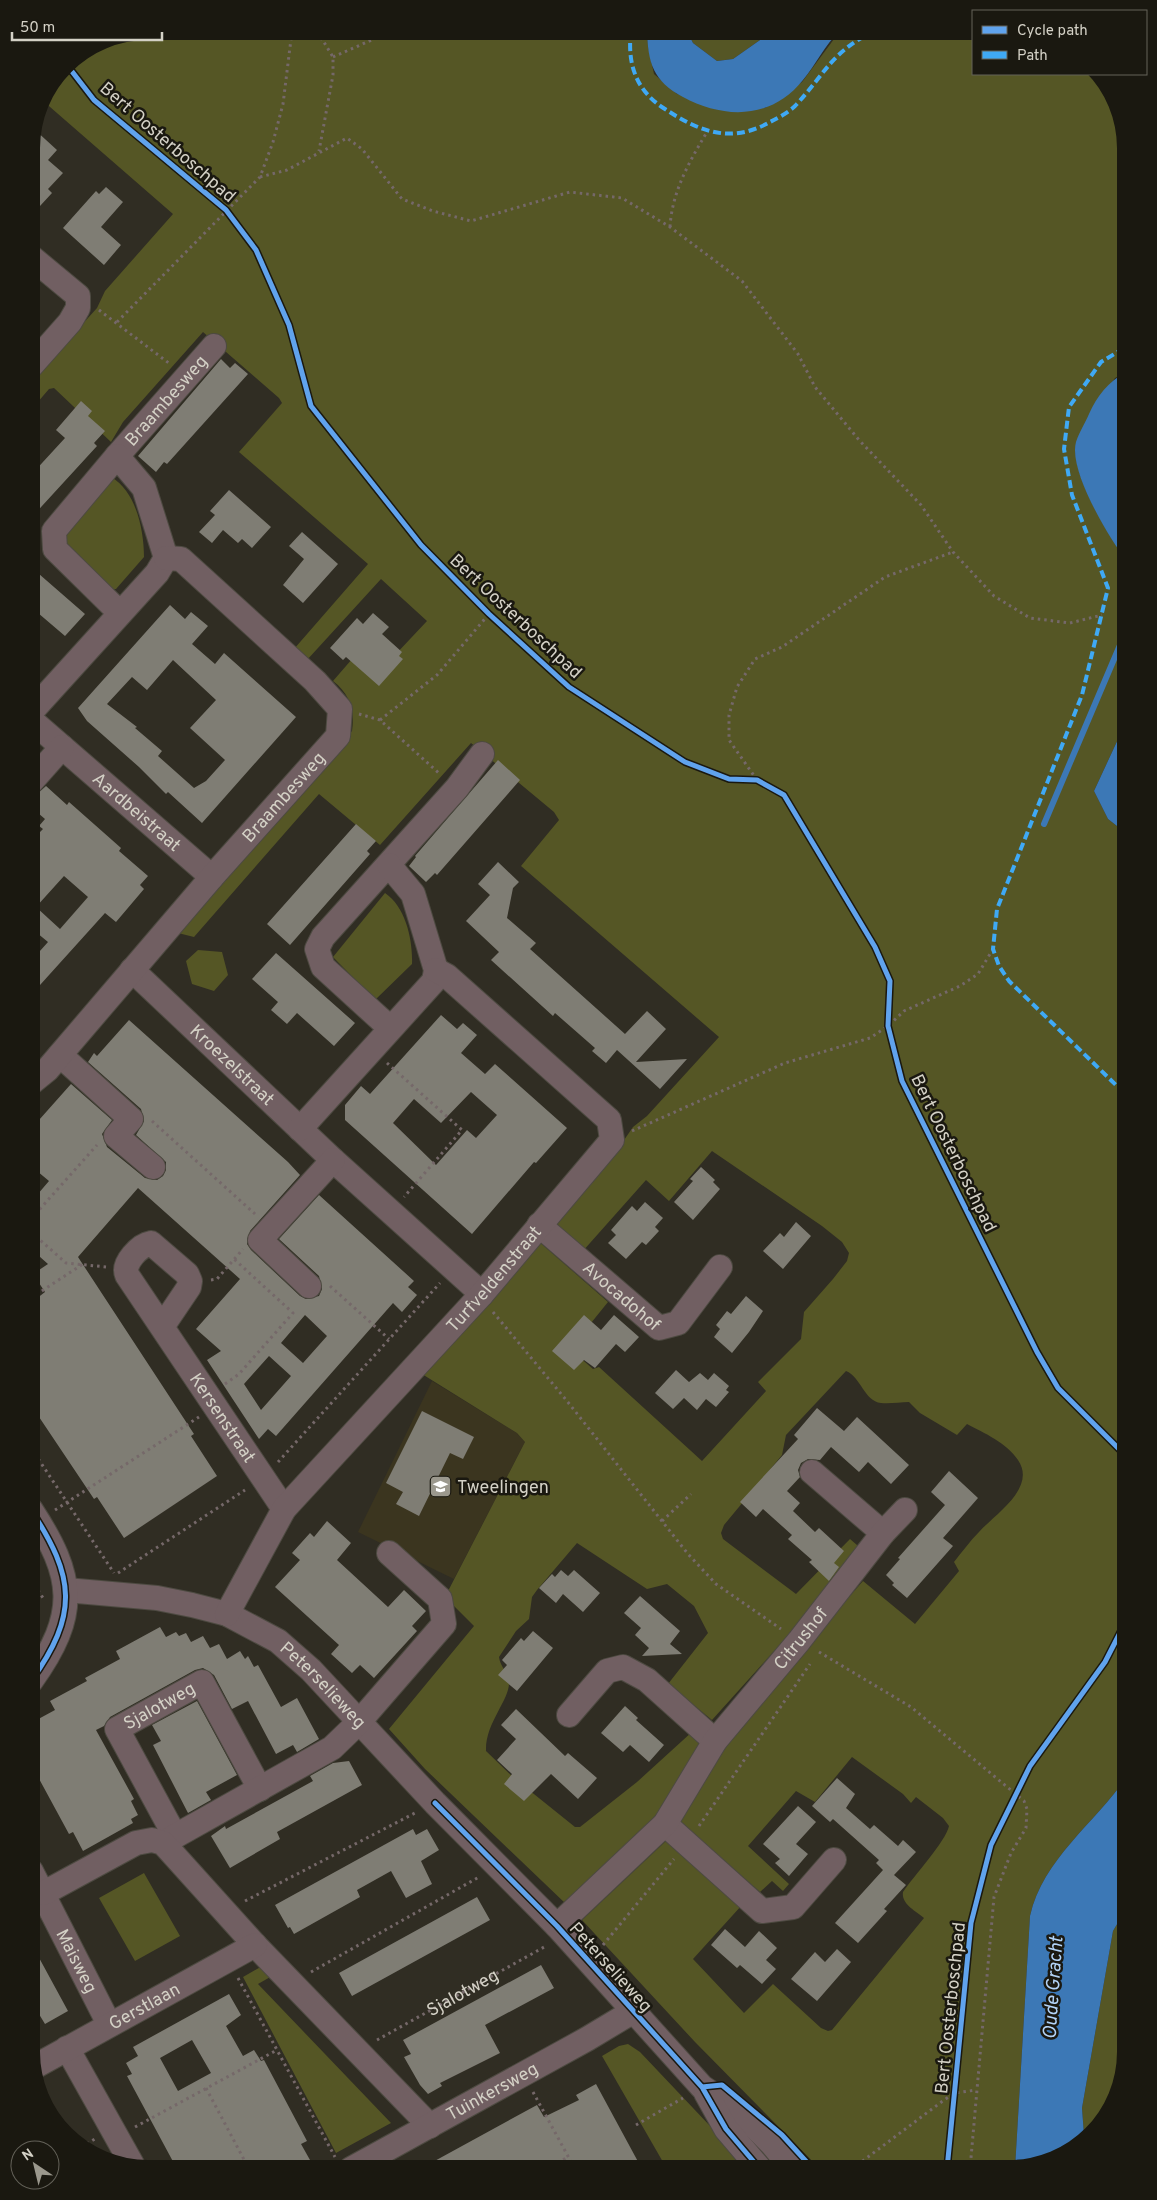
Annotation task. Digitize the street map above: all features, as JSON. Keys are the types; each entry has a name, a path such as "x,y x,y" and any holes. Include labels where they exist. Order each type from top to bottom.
{"street":[{"path":"40,264 78,296 78,308 70,322 40,357"},
{"name":"Braambesweg","path":"120,613 55,549 54,531 214,346"},
{"name":"Braambesweg","path":"118,456 144,488 166,558"},
{"path":"40,702 157,573 166,558 182,559 315,681 340,709"},
{"name":"Braambesweg","path":"40,1076 60,1055 212,877 338,736 340,709"},
{"name":"Aardbeistraat","path":"40,728 212,877"},
{"path":"40,772 62,746"},
{"path":"390,1028 322,967 318,949 323,938 457,788 482,754"},
{"path":"300,1129 434,981 436,970 413,894 389,865"},
{"name":"Kroezelstraat","path":"132,970 333,1160 454,1268 481,1295"},
{"path":"436,970 447,976 609,1120 612,1140"},
{"path":"60,1055 124,1127 153,1167"},
{"name":"Turfveldenstraat","path":"227,1614 284,1509 481,1295 612,1140"},
{"path":"310,1286 265,1234 333,1160"},
{"name":"Avocadohof","path":"539,1225 659,1328 678,1323 720,1267"},
{"path":"124,1270 126,1264 146,1244 152,1243 187,1274 190,1281 189,1288 162,1327"},
{"name":"Kersenstraat","path":"124,1270 284,1509"},
{"path":"812,1472 883,1533"},
{"name":"Citrushof","path":"560,1931 665,1824 715,1741 809,1646 883,1533 905,1510"},
{"path":"40,1524 57,1553 66,1590 63,1617 57,1635 40,1668"},
{"path":"44,1893 136,1843 169,1839 332,1748 359,1722 444,1624 440,1599 389,1554"},
{"name":"Peterselieweg","path":"66,1590 157,1598 227,1614 278,1641 311,1670 435,1803 560,1931 702,2087 743,2115 777,2160"},
{"path":"570,1715 607,1671 623,1667 647,1680 715,1741"},
{"name":"Sjalotweg","path":"260,1788 202,1682 117,1729 169,1839 224,1912 359,2050 430,2126"},
{"path":"665,1824 762,1911 793,1907 834,1860"},
{"name":"Maisweg","path":"40,1886 109,2024"},
{"name":"Gerstlaan","path":"41,2062 255,1945"},
{"name":"Tuinkersweg","path":"366,2160 523,2075 632,2012"},
{"path":"67,2048 129,2158"},
{"name":"Peterselieweg","path":"702,2087 726,2128 753,2160"}],"path":[{"path":"117,322 260,177 273,142 283,104 292,40"},
{"path":"319,152 333,75 333,57 323,40"},
{"path":"333,57 372,40"},
{"path":"670,227 671,209 678,188 707,132"},
{"path":"260,177 287,170 347,138 362,149 402,199 433,211 471,221 570,192 622,198 670,227 742,280 798,354 815,387 859,440 921,505 953,552 994,596 1030,618 1070,623 1102,615"},
{"path":"78,296 117,322 187,378"},
{"path":"757,780 729,740 729,716 737,687 755,659 782,647 885,577 953,552"},
{"path":"380,720 438,675 489,614"},
{"path":"340,709 380,720 457,788"},
{"path":"748,779 765,782"},
{"path":"612,1140 785,1063 870,1038 888,1026 904,1011 960,986 978,974 993,949"},
{"path":"889,1017 888,1026 891,1035"},
{"path":"372,1050 462,1130 391,1211"},
{"path":"40,1210 107,1134 146,1116 265,1234 249,1242 217,1279 190,1281"},
{"path":"40,1240 66,1263 83,1263 124,1270"},
{"path":"40,1514 67,1503 212,1401 239,1374 293,1313 234,1259"},
{"path":"40,1292 83,1263"},
{"path":"90,1592 263,1478 454,1268"},
{"path":"310,1286 323,1280 389,1339"},
{"path":"481,1295 662,1521 716,1584 809,1646 911,1707 1014,1795 1024,1801 1028,1809 1026,1828 1011,1853 994,1897 971,2160"},
{"path":"40,1462 115,1575"},
{"path":"662,1521 691,1494"},
{"path":"40,1594 46,1604"},
{"path":"588,1962 688,1844 809,1646"},
{"path":"1010,1803 1018,1788"},
{"path":"224,1912 435,1803"},
{"path":"292,1982 497,1866"},
{"path":"228,1960 277,2050 355,2160"},
{"path":"117,2137 277,2050"},
{"path":"523,2075 570,2160"},
{"path":"636,2125 702,2087"},
{"path":"206,2088 245,2160"},
{"path":"864,2160 956,2093 976,2090"},
{"path":"562,2160 568,2157"}],"shaded area":[{"path":"148,40 648,40 654,74 677,94 765,108 802,82 833,40 972,40 972,75 1088,75 1099,88 1109,106 1117,141 1117,377 1099,402 1078,439 1076,457 1085,488 1101,521 1117,546 1117,741 1094,791 1108,819 1117,826 1117,1790 1058,1859 1046,1877 1030,1916 1015,2160 811,2160 695,2042 582,1920 668,1839 742,1905 693,1959 744,2013 773,1984 821,2028 828,2031 832,2030 924,1918 907,1904 904,1900 903,1892 936,1850 947,1833 949,1826 943,1818 916,1797 911,1803 903,1794 852,1757 815,1802 796,1791 748,1846 789,1884 783,1891 772,1881 760,1892 678,1820 734,1728 863,1581 915,1624 959,1571 954,1562 972,1539 1012,1500 1018,1490 1022,1481 1022,1470 1018,1460 1008,1448 967,1424 957,1435 920,1413 909,1402 881,1403 875,1401 866,1394 855,1378 846,1371 786,1435 782,1455 724,1525 721,1533 723,1539 796,1594 850,1539 864,1551 712,1720 668,1684 708,1633 694,1606 667,1584 647,1589 577,1543 532,1597 529,1619 516,1631 499,1657 509,1682 506,1696 489,1731 486,1751 514,1778 575,1827 580,1827 637,1782 693,1731 702,1739 666,1802 651,1822 566,1904 425,1769 389,1729 474,1626 445,1597 525,1442 517,1433 422,1374 537,1240 608,1302 570,1349 593,1369 599,1367 702,1461 766,1391 758,1382 801,1339 804,1312 847,1261 849,1253 842,1242 822,1226 712,1151 669,1201 646,1180 582,1252 552,1224 622,1143 633,1127 647,1116 719,1037 521,866 559,820 554,812 471,743 380,845 319,794 194,937 178,933 352,731 353,716 350,703 344,691 333,681 359,651 395,655 427,621 381,579 307,660 294,649 368,564 239,452 282,403 279,398 203,332 123,422 111,442 54,388 49,389 40,400 40,371 97,308 105,291 173,214 49,106 62,82 88,58 100,51 120,44"},
{"path":"692,40 760,40 733,59 717,61"},
{"path":"111,477 120,483 127,492 137,512 144,546 144,557 116,589 109,590 64,546 63,533"},
{"path":"385,893 398,907 407,925 412,964 375,1000 333,957"},
{"path":"198,950 222,952 228,975 214,991 192,984 186,961"},
{"name":"Tweelingen","path":"432,1381 517,1433 525,1442 454,1579 358,1532"},
{"path":"144,1873 180,1936 135,1961 99,1898"},
{"path":"1117,1924 1116,2066 1106,2100 1099,2112 1084,2129 1082,2108 1113,1931"},
{"path":"264,1965 272,1976 258,1984 391,2123 336,2153 243,1977"},
{"path":"628,2044 640,2052 729,2146 736,2160 662,2160 602,2056 619,2046"}],"water":[{"path":"648,40 692,40 717,61 733,59 760,40 832,40 808,74 790,93 777,103 762,109 746,112 715,109 699,104 673,91 659,78 654,70"},
{"path":"1117,378 1117,546 1084,486 1075,454 1077,439 1092,407 1108,385"},
{"path":"1117,741 1117,826 1108,819 1094,791"},
{"name":"Oude Gracht","path":"1117,1790 1117,1924 1113,1931 1082,2108 1084,2129 1075,2138 1051,2152 1015,2160 1030,1916 1046,1877 1058,1859"}],"building":[{"path":"41,135 57,150 48,160 63,173 48,189 52,193 40,206"},
{"path":"106,187 123,202 101,227 121,245 104,265 63,228 96,191 99,194"},
{"path":"221,359 230,368 235,363 248,374 167,464 164,462 156,472 138,456"},
{"path":"81,401 92,411 88,416 105,431 94,443 97,446 40,508 40,465 65,438 56,430"},
{"path":"229,490 271,527 252,548 242,539 238,543 223,530 212,543 199,532 215,515 210,511"},
{"path":"302,532 338,564 303,603 283,585 304,559 289,546"},
{"path":"40,575 85,614 65,636 40,615"},
{"path":"170,605 185,619 191,612 208,626 192,644 215,664 224,653 296,717 202,823 168,792 166,794 139,767 87,721 78,708","holes":["173,660 216,700 190,728 225,760 206,781 194,788 158,756 162,751 135,728 137,727 107,704 132,677 147,690"]},
{"path":"373,613 389,627 382,634 402,652 399,656 403,659 379,686 346,657 343,660 330,648 357,618 363,624"},
{"path":"498,760 520,780 437,875 435,873 426,882 409,866 415,856"},
{"path":"46,786 67,805 69,802 121,848 119,851 148,876 140,885 144,889 116,922 105,913 40,985 40,951 48,942 40,935 40,911 60,929 88,897 64,876 40,903 40,832 43,829 40,825 45,819 40,815 40,791"},
{"path":"356,824 376,841 367,851 370,854 290,945 267,924"},
{"path":"498,862 519,882 513,888 507,918 536,943 530,949 625,1034 647,1011 666,1029 636,1062 687,1059 660,1089 617,1050 606,1063 592,1051 595,1048 555,1013 553,1016 491,960 499,952 466,921 490,895 478,884"},
{"path":"276,953 355,1023 334,1046 297,1013 287,1024 271,1010 278,1002 252,979"},
{"path":"441,1015 457,1029 463,1023 477,1035 461,1053 485,1074 495,1064 567,1128 536,1163 534,1162 472,1234 345,1120 345,1105 361,1086 370,1094","holes":["471,1092 497,1115 476,1138 467,1130 436,1165 393,1123 414,1099 441,1123"]},
{"path":"129,1020 288,1162 300,1175 250,1231 247,1244 300,1296 306,1299 319,1296 322,1289 319,1276 279,1239 319,1195 414,1281 408,1287 417,1295 402,1312 393,1303 276,1436 268,1429 259,1439 207,1360 221,1351 196,1329 240,1279 138,1188 78,1257 194,1434 191,1436 217,1476 124,1538 97,1497 94,1499 40,1418 40,1296 45,1292 40,1284 40,1269 48,1264 40,1257 40,1192 49,1181 40,1174 40,1119 71,1084 112,1120 102,1134 107,1147 145,1178 157,1180 163,1176 166,1170 166,1162 136,1135 144,1121 141,1109 88,1062 94,1053 97,1056","holes":["305,1315 327,1336 303,1363 281,1343","269,1356 291,1376 261,1410 244,1384"]},
{"path":"701,1167 715,1180 713,1182 720,1189 693,1220 674,1202 693,1181 690,1179"},
{"path":"645,1202 663,1218 655,1227 659,1231 646,1245 642,1242 626,1259 608,1243 616,1235 611,1230 632,1206 637,1211"},
{"path":"796,1222 811,1236 783,1269 763,1251 780,1233 784,1237"},
{"path":"746,1296 763,1311 732,1353 714,1337 720,1329 716,1325 727,1311 731,1314"},
{"path":"584,1315 601,1330 614,1315 639,1337 625,1352 616,1344 595,1368 584,1360 574,1370 552,1351"},
{"path":"676,1370 689,1382 700,1373 708,1380 714,1373 729,1386 726,1390 729,1392 716,1407 706,1399 697,1410 684,1398 673,1409 655,1393"},
{"path":"817,1408 844,1431 857,1417 909,1465 891,1484 868,1462 859,1472 831,1447 820,1460 808,1459 801,1463 798,1470 800,1477 787,1491 800,1503 793,1511 815,1532 819,1528 844,1551 834,1563 839,1567 829,1581 809,1562 812,1560 788,1539 792,1535 763,1509 756,1517 740,1502 798,1439 794,1435"},
{"path":"422,1411 474,1437 463,1459 450,1453 419,1516 396,1504 403,1492 386,1483"},
{"path":"949,1471 978,1498 943,1538 953,1546 907,1598 892,1585 894,1583 886,1575 900,1559 898,1558 945,1505 931,1492"},
{"path":"327,1521 351,1543 337,1560 388,1607 404,1590 426,1611 412,1626 417,1631 374,1678 360,1665 352,1673 331,1654 339,1645 275,1587 300,1560 292,1553 310,1533 314,1537"},
{"path":"561,1570 568,1576 574,1570 600,1593 583,1612 563,1594 556,1603 539,1588 552,1574 555,1577"},
{"path":"640,1596 680,1631 670,1644 682,1654 642,1656 649,1648 635,1635 641,1628 624,1613"},
{"path":"160,1627 166,1637 176,1632 179,1636 186,1633 191,1642 203,1636 210,1648 219,1644 227,1659 240,1651 245,1659 248,1656 254,1667 258,1665 281,1707 297,1698 319,1739 297,1752 293,1745 276,1754 248,1701 232,1709 214,1675 203,1668 195,1670 110,1717 104,1726 96,1730 134,1799 131,1801 138,1815 131,1819 133,1823 83,1851 73,1832 69,1834 40,1781 40,1718 55,1710 50,1701 87,1681 85,1678 120,1659 116,1651"},
{"path":"533,1631 553,1648 517,1691 498,1675 507,1665 502,1660 521,1638 524,1641"},
{"path":"197,1701 237,1775 206,1792 211,1800 188,1813 153,1745 161,1741 152,1725"},
{"path":"625,1706 638,1718 636,1720 664,1745 649,1762 630,1745 623,1752 601,1733"},
{"path":"516,1709 565,1756 568,1753 597,1778 578,1799 551,1774 524,1801 504,1784 512,1774 497,1760 516,1739 501,1725"},
{"path":"349,1761 362,1785 277,1832 280,1839 230,1868 211,1836 225,1826 226,1829 313,1781 310,1776 333,1763"},
{"path":"837,1778 855,1794 846,1808 870,1829 874,1825 898,1846 903,1840 916,1852 894,1875 906,1885 884,1909 887,1911 858,1943 835,1923 883,1870 876,1863 879,1860 833,1819 830,1822 812,1806"},
{"path":"798,1806 816,1822 796,1844 808,1854 789,1876 775,1863 780,1859 763,1844"},
{"path":"413,1829 416,1835 427,1829 439,1850 421,1861 432,1884 406,1898 391,1871 357,1890 360,1897 294,1934 290,1927 288,1928 275,1905"},
{"path":"477,1897 490,1920 352,1996 339,1973"},
{"path":"725,1929 745,1947 759,1931 777,1948 766,1960 776,1969 762,1984 740,1965 737,1968 711,1945"},
{"path":"837,1949 851,1962 817,2001 791,1979 815,1952 825,1962"},
{"path":"40,1960 68,2011 45,2024 40,2016"},
{"path":"541,1965 554,1988 485,2025 500,2053 440,2083 442,2086 428,2094 420,2085 404,2057 411,2054 403,2040"},
{"path":"229,1994 241,2015 226,2026 243,2056 254,2050 261,2061 264,2060 307,2141 301,2144 310,2160 172,2160 127,2076 132,2074 126,2063 138,2056 133,2047","holes":["192,2040 211,2073 178,2091 160,2058"]},
{"path":"596,2084 637,2160 436,2160 537,2105 544,2117 579,2100 576,2095"}],"waterway":[{"path":"1044,824 1117,652"}],"marked path":[{"path":"630,40 632,65 636,76 640,85 655,102 691,124 703,129 729,134 756,129 790,110 830,64 847,47 858,40"},
{"path":"1117,352 1101,362 1069,407 1064,449 1072,495 1108,588 1082,695 997,909 993,949 999,966 1009,981 1117,1086"}],"cycle path":[{"name":"Bert Oosterboschpad","path":"72,72 94,100 226,210 256,250 289,325 311,406 421,545 489,614 569,687 685,762 729,779 757,780 784,795 875,947 890,981 888,1026 902,1081 1037,1352 1058,1388 1117,1447"},
{"path":"40,1524 56,1556 63,1576 66,1596 64,1615 57,1635 40,1668"},
{"name":"Bert Oosterboschpad","path":"948,2160 971,1923 991,1845 1030,1766 1105,1662 1117,1639"},
{"path":"435,1803 557,1926 702,2087 726,2129 752,2160"},
{"path":"702,2087 722,2085 782,2135 805,2160"}],"place":[{"name":"Tweelingen","path":"441,1487"}]}
